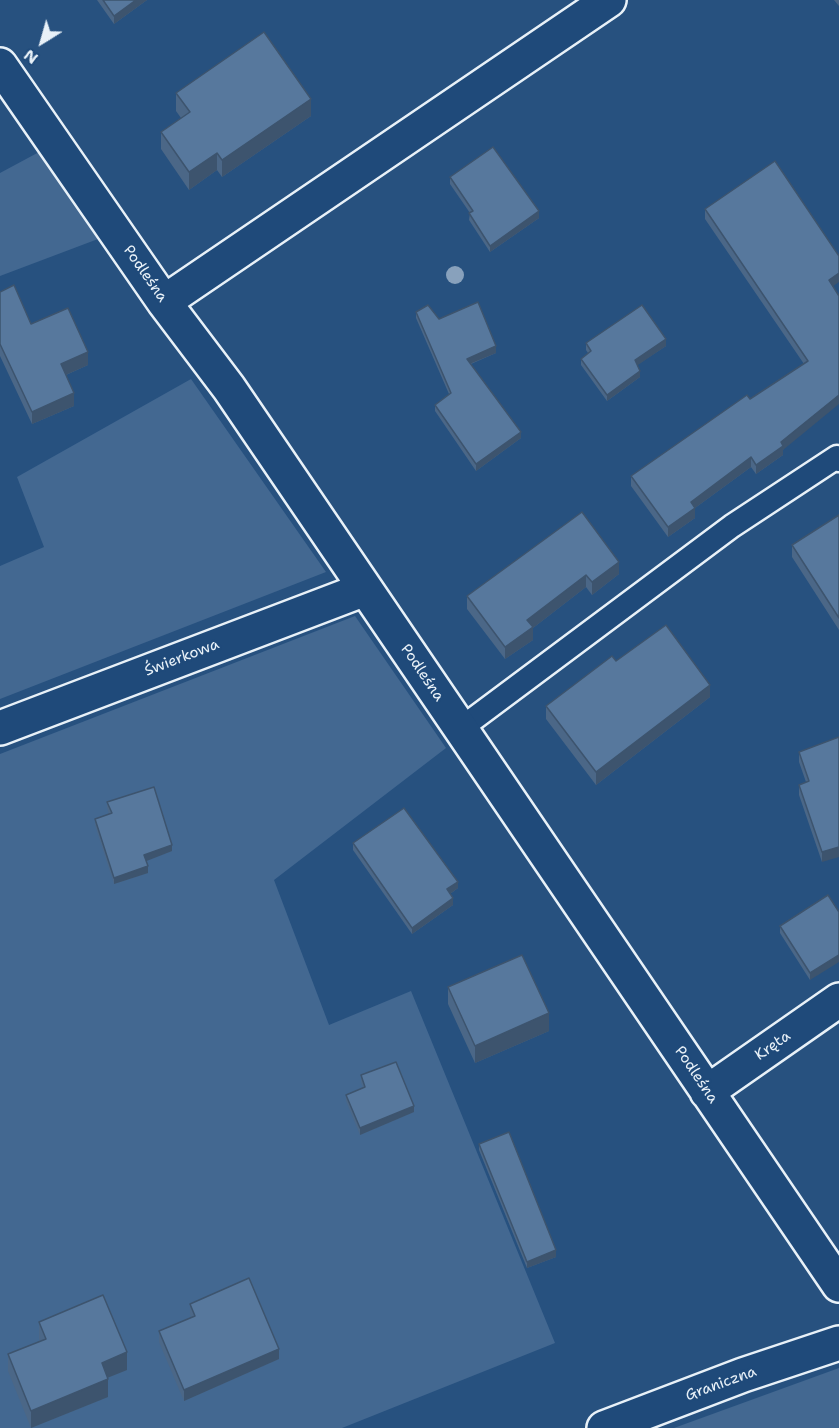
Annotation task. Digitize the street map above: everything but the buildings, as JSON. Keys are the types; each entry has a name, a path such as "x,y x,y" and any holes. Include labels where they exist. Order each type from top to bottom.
{"street":[{"path":"164,302 609,0"},
{"name":"Podleśna","path":"0,65 164,302 229,388 839,1285"},
{"name":"Świerkowa","path":"0,728 365,588"},
{"name":"Kręta","path":"707,1092 839,1000"},
{"name":"Graniczna","path":"604,1428 743,1375 839,1343"}],"lane":[{"path":"460,729 732,526 837,456 839,460"}],"shaded area":[{"path":"41,151 98,239 0,276 0,173"},
{"path":"191,379 326,572 0,699 0,566 44,547 17,477"},
{"path":"355,616 446,748 274,880 329,1025 411,991 555,1343 342,1428 0,1428 0,754"},
{"path":"839,1368 839,1428 674,1428"}]}
